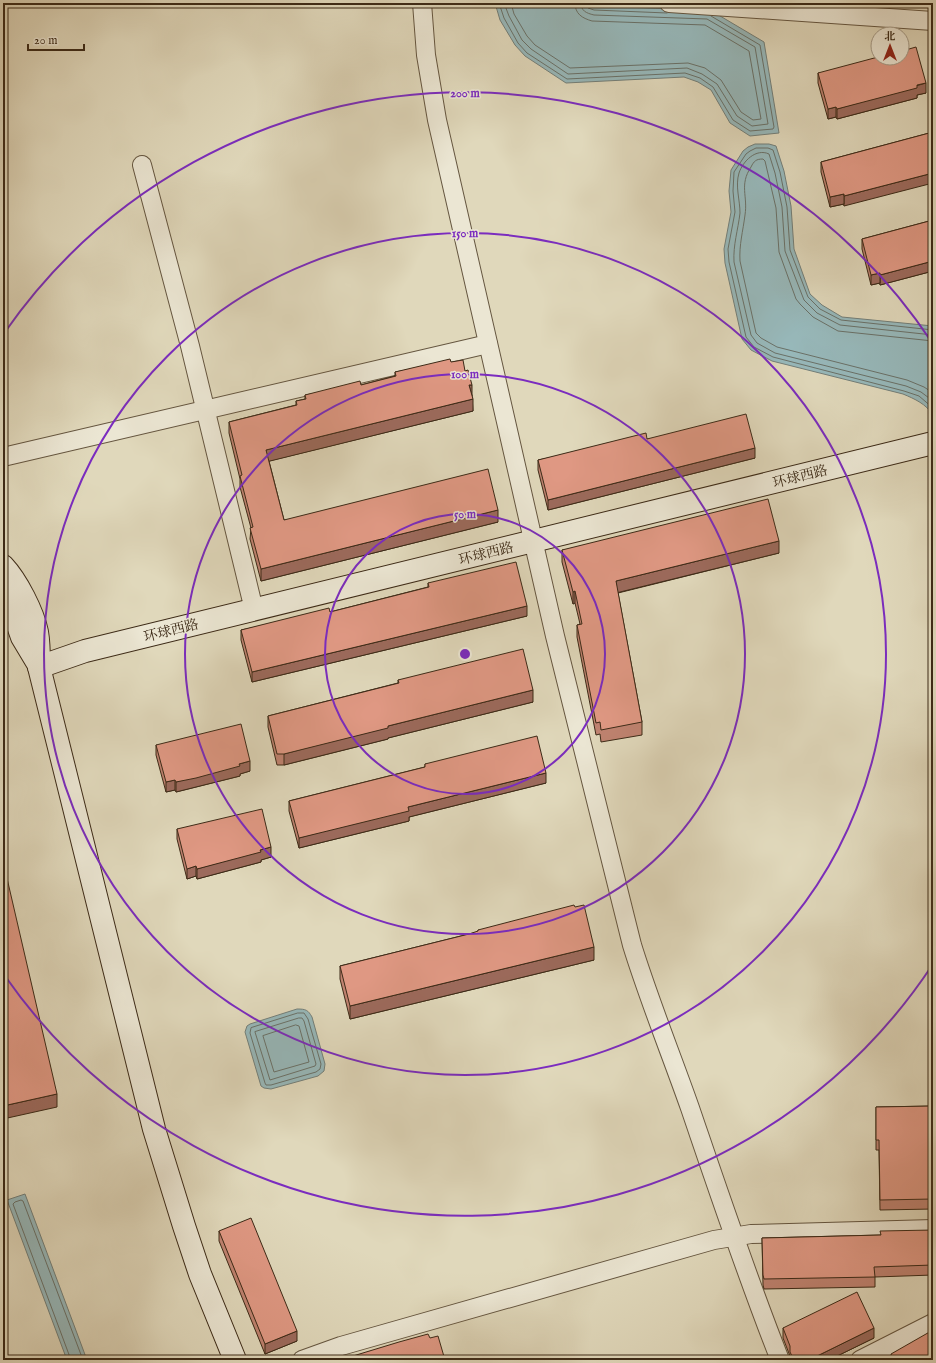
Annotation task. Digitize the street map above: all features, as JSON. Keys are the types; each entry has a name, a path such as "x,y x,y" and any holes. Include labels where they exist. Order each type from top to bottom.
{"street":[{"path":"422,3 426,55 437,120 574,714 632,945 645,987 734,1237 780,1360"},
{"path":"669,3 933,21"},
{"path":"142,165 190,346 254,610"},
{"path":"3,457 488,344"},
{"name":"环球西路","path":"39,667 85,651 929,444"},
{"path":"3,566 13,578 20,590 30,611 37,632 39,667 154,1129 200,1274 235,1360"},
{"path":"3,592 15,616 22,637 39,667"},
{"path":"302,1360 356,1342 714,1240 751,1234 933,1229"},
{"path":"860,1360 933,1324"}],"water":[{"path":"495,3 582,3 594,6 710,10 764,42 779,133 750,136 730,123 711,90 698,82 684,77 566,83 525,56 515,45 500,20"},
{"path":"755,144 769,144 776,146 784,171 791,206 794,249 810,294 822,305 842,317 933,326 933,415 924,405 903,394 772,361 751,350 742,339 725,263 724,249 731,212 729,191 731,170 743,151"},
{"path":"297,1009 306,1010 312,1017 325,1064 324,1071 318,1076 271,1089 264,1088 261,1086 245,1032 247,1026"},
{"path":"25,1194 87,1360 67,1360 7,1200"}],"building":[{"path":"916,47 926,83 917,85 917,88 837,109 836,107 828,109 818,73 870,59 870,66 910,66 910,49"},
{"path":"933,132 933,173 844,196 844,194 830,197 821,162"},
{"path":"933,220 933,261 880,275 880,273 871,275 862,239"},
{"path":"450,359 451,362 463,360 465,371 468,370 472,385 469,385 473,399 266,450 284,520 488,469 498,510 261,569 250,528 253,527 240,476 242,475 229,422 297,405 296,401 306,399 305,395 360,381 361,385 396,376 395,372"},
{"path":"746,414 755,448 548,500 538,460 646,433 647,439"},
{"path":"768,499 779,541 616,581 642,722 601,730 600,722 596,723 577,625 582,624 575,591 573,592 562,550"},
{"path":"516,562 527,606 252,672 241,630 329,608 330,612 429,587 428,583"},
{"path":"523,649 533,690 388,726 388,728 284,754 277,754 268,716 399,683 398,680"},
{"path":"241,724 250,761 239,764 240,766 196,778 176,782 175,780 166,782 156,745"},
{"path":"537,736 546,773 408,807 409,811 299,838 289,801 425,767 425,764"},
{"path":"262,809 271,847 260,850 261,852 197,869 196,866 187,869 177,829"},
{"path":"3,861 57,1094 3,1106"},
{"path":"574,905 575,907 584,905 594,947 350,1006 340,966 469,934 478,930"},
{"path":"933,1106 933,1199 880,1200 879,1140 876,1140 876,1107"},
{"path":"251,1218 297,1331 265,1344 219,1231"},
{"path":"933,1230 933,1265 874,1267 875,1277 764,1279 762,1238 881,1235 880,1231"},
{"path":"857,1292 874,1328 809,1360 794,1360 783,1328"},
{"path":"933,1330 933,1360 884,1360 892,1356 891,1354"},
{"path":"428,1334 430,1338 438,1336 445,1360 354,1360 353,1356"}]}
